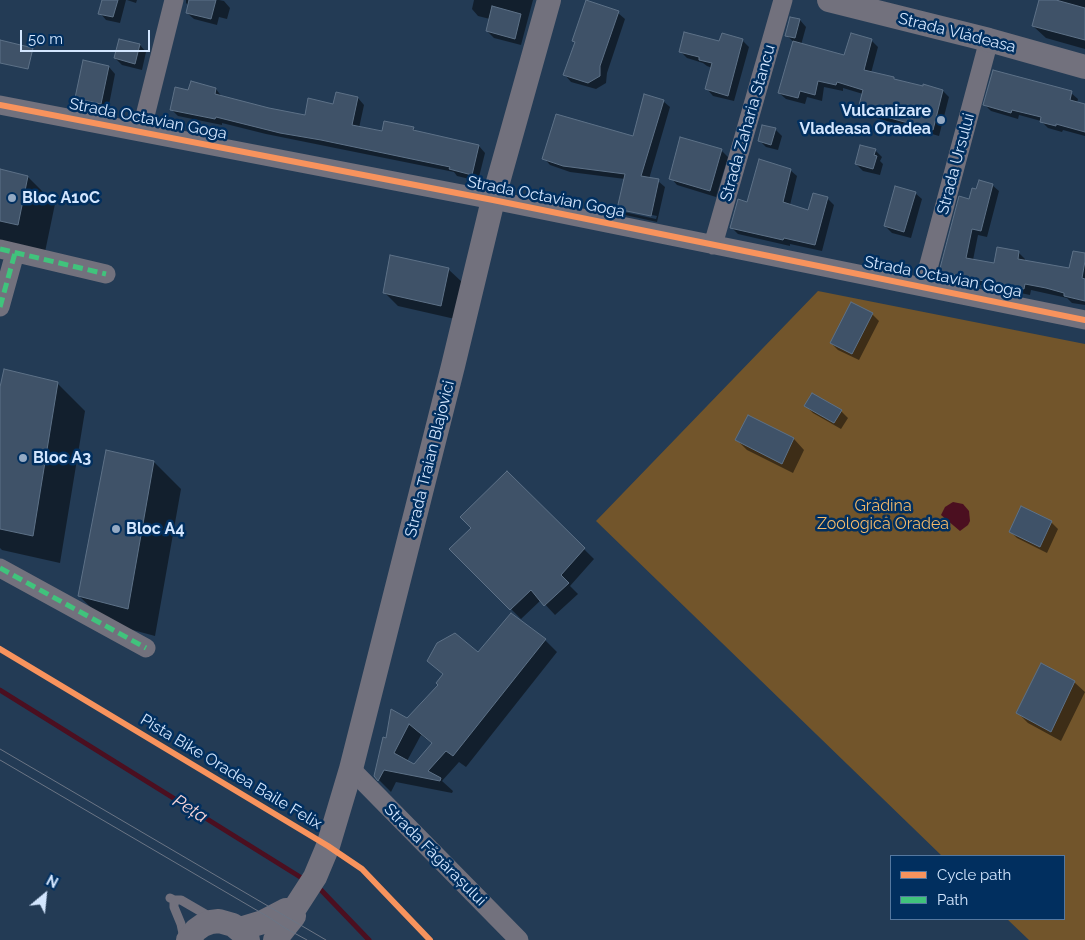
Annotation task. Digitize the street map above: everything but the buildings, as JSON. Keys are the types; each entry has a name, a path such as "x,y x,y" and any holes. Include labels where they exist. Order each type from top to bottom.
{"street":[{"path":"141,132 174,0"},
{"name":"Strada Traian Blajovici","path":"275,940 292,920 295,909 315,877 328,846 350,769 454,366 493,200 549,0"},
{"name":"Strada Zaharia Stancu","path":"713,245 783,0"},
{"name":"Strada Vlădeasa","path":"828,0 988,40 1085,67"},
{"name":"Strada Ursului","path":"923,287 988,40"},
{"name":"Strada Octavian Goga","path":"0,105 493,200 1085,320"},
{"path":"0,308 7,251 106,274"},
{"path":"0,568 146,648"},
{"name":"Strada Făgărașului","path":"350,769 519,940"},
{"path":"186,940 202,925 211,922 236,930 263,922 286,910 295,909"}],"lane":[{"path":"186,940 172,899 181,900 236,930"}],"green space":[{"name":"Grădina Zoologică Oradea","path":"818,291 1085,344 1085,940 1029,940 1008,920 1065,920 1065,855 941,855 596,521"}],"shaded area":[{"path":"953,502 963,504 969,511 970,521 960,531 941,515 945,507"}],"waterway":[{"name":"Peța","path":"0,690 305,880"},
{"name":"Peța","path":"317,887 369,940"}],"tram line":[{"path":"0,749 326,940"},
{"path":"0,760 307,940"}],"marked path":[{"path":"0,249 106,274"},
{"path":"0,307 15,253"},
{"path":"0,568 146,648"}],"cycle path":[{"path":"0,105 493,200 1085,320"},
{"name":"Pista Bike Oradea Baile Felix","path":"0,649 328,846 362,869 430,940"}],"place":[{"name":"Vulcanizare Vladeasa Oradea","path":"941,120"},
{"name":"Bloc A10C","path":"12,198"},
{"name":"Bloc A3","path":"23,458"},
{"name":"Bloc A4","path":"116,529"}]}
